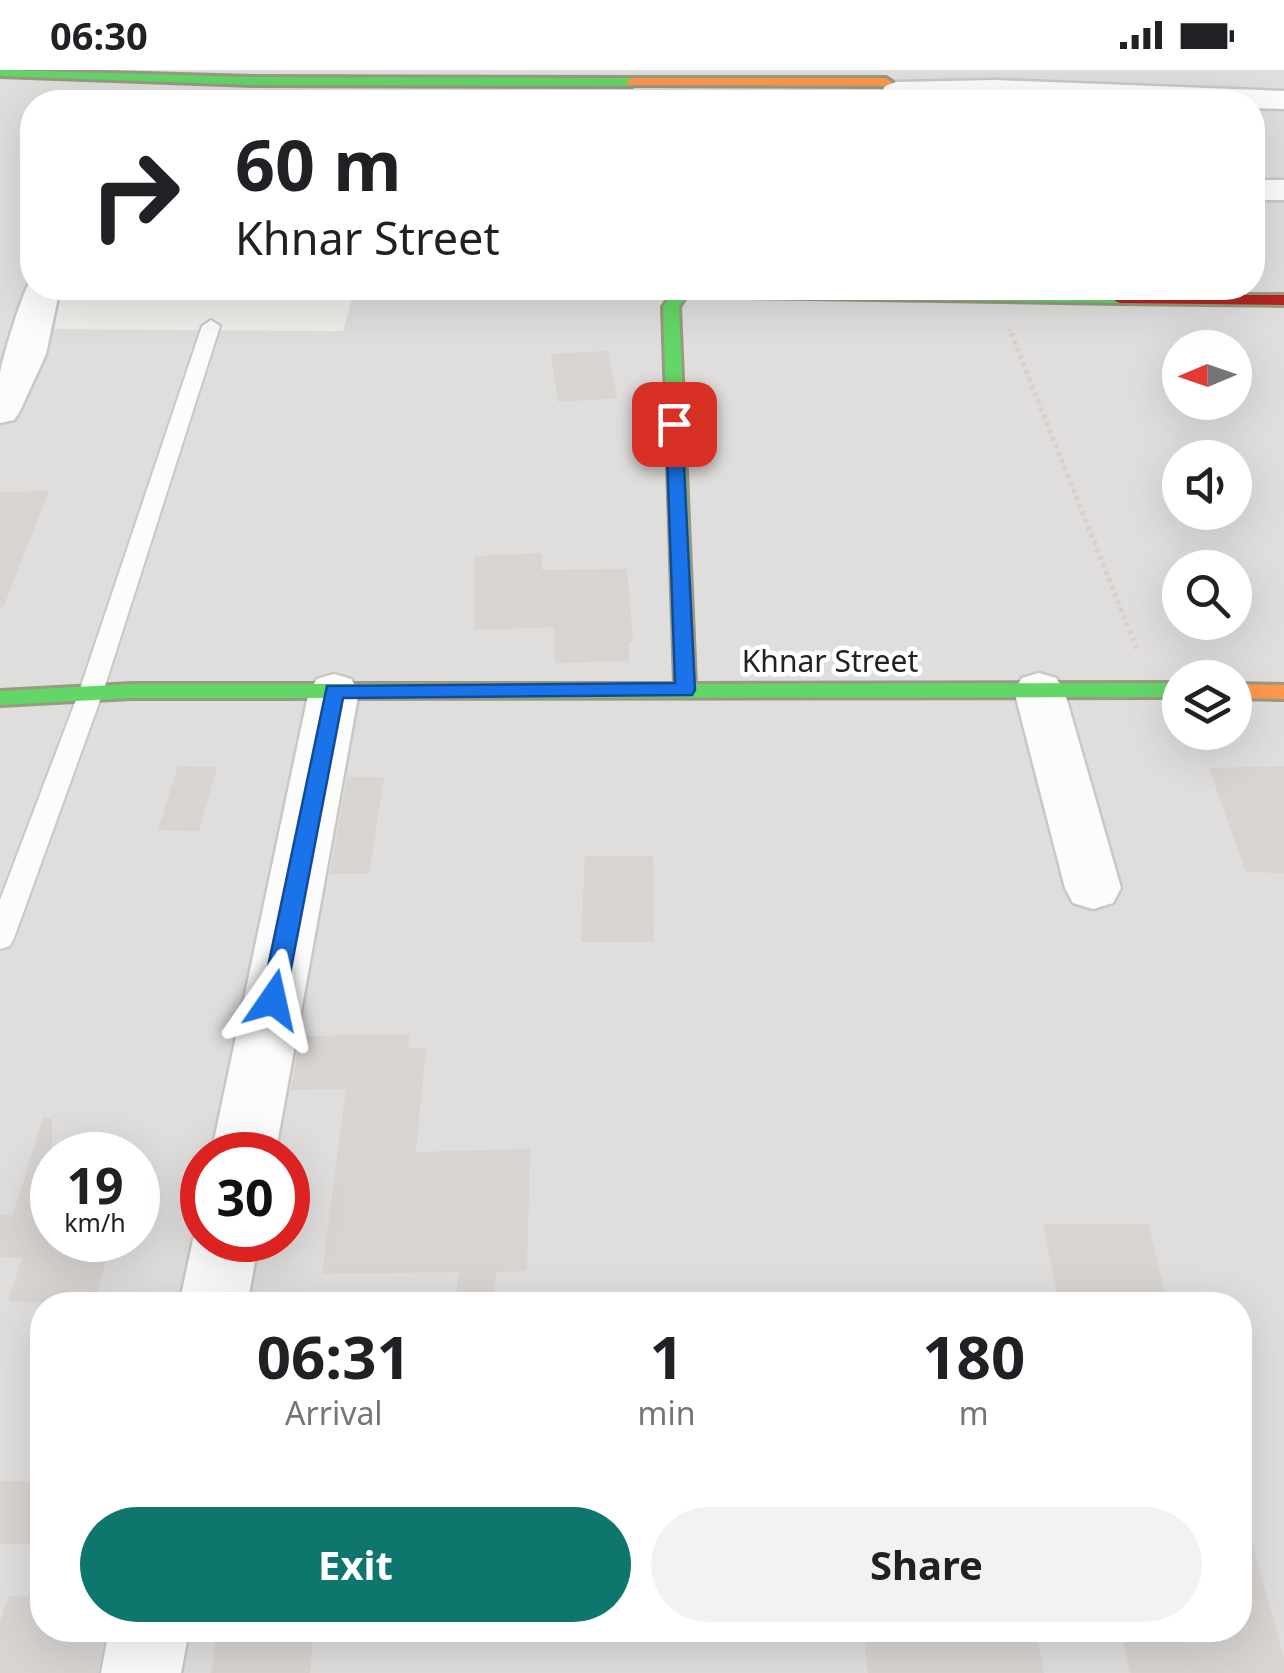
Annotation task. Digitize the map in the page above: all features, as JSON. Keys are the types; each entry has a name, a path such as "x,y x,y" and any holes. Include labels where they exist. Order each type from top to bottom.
{"street":[{"path":"1,74 1012,90"},
{"path":"0,411 27,354 39,300"},
{"path":"674,300 671,307 685,690"},
{"path":"1039,690 1093,888"},
{"name":"Khnar Street","path":"0,698 91,692 1162,690"},
{"path":"248,1132 334,691"},
{"path":"1252,691 1284,692"},
{"path":"216,1292 222,1262"},
{"path":"141,1673 147,1642"}],"lane":[{"path":"0,938 91,692 211,326"}],"path":[{"path":"997,300 1154,690"}],"shaded area":[{"path":"0,70 1284,70 1284,1673 0,1673"}],"building":[{"path":"608,351 617,398 558,402 551,354"},
{"path":"49,491 3,608 0,608 0,492"},
{"path":"542,553 542,570 627,569 633,642 629,642 629,661 555,663 554,627 474,630 475,556"},
{"path":"178,766 217,767 199,831 158,830"},
{"path":"1284,766 1284,873 1246,872 1209,768"},
{"path":"347,777 384,777 369,874 330,874"},
{"path":"585,856 653,856 654,942 581,942"},
{"path":"410,1034 408,1048 426,1048 416,1152 530,1149 527,1271 496,1272 495,1292 457,1292 459,1272 322,1274 346,1089 291,1090 300,1036"},
{"path":"43,1117 52,1119 52,1132 38,1132"},
{"path":"30,1159 30,1262 105,1262 97,1292 30,1292 30,1302 8,1301 22,1258 0,1257 0,1215 13,1215"},
{"path":"1043,1224 1148,1224 1165,1292 1056,1292"},
{"path":"0,1481 30,1481 30,1544 0,1544"},
{"path":"1252,1543 1284,1658 1284,1673 1130,1673 1124,1642 1252,1642"},
{"path":"9,1596 30,1597 30,1642 103,1642 98,1673 0,1673 0,1622"},
{"path":"215,1642 313,1642 310,1673 211,1673"},
{"path":"864,1642 1038,1642 1044,1673 868,1673"}],"traffic: fast":[{"path":"0,72 253,81 632,82"},
{"path":"675,300 671,307 685,690"},
{"path":"0,698 132,691 1162,690"}],"traffic: slow":[{"path":"632,82 886,82"},
{"path":"1252,691 1284,692"}],"traffic: jam":[{"path":"1265,300 1284,300"}],"route":[{"path":"273,1000 334,691 685,690 674,424"}]}
